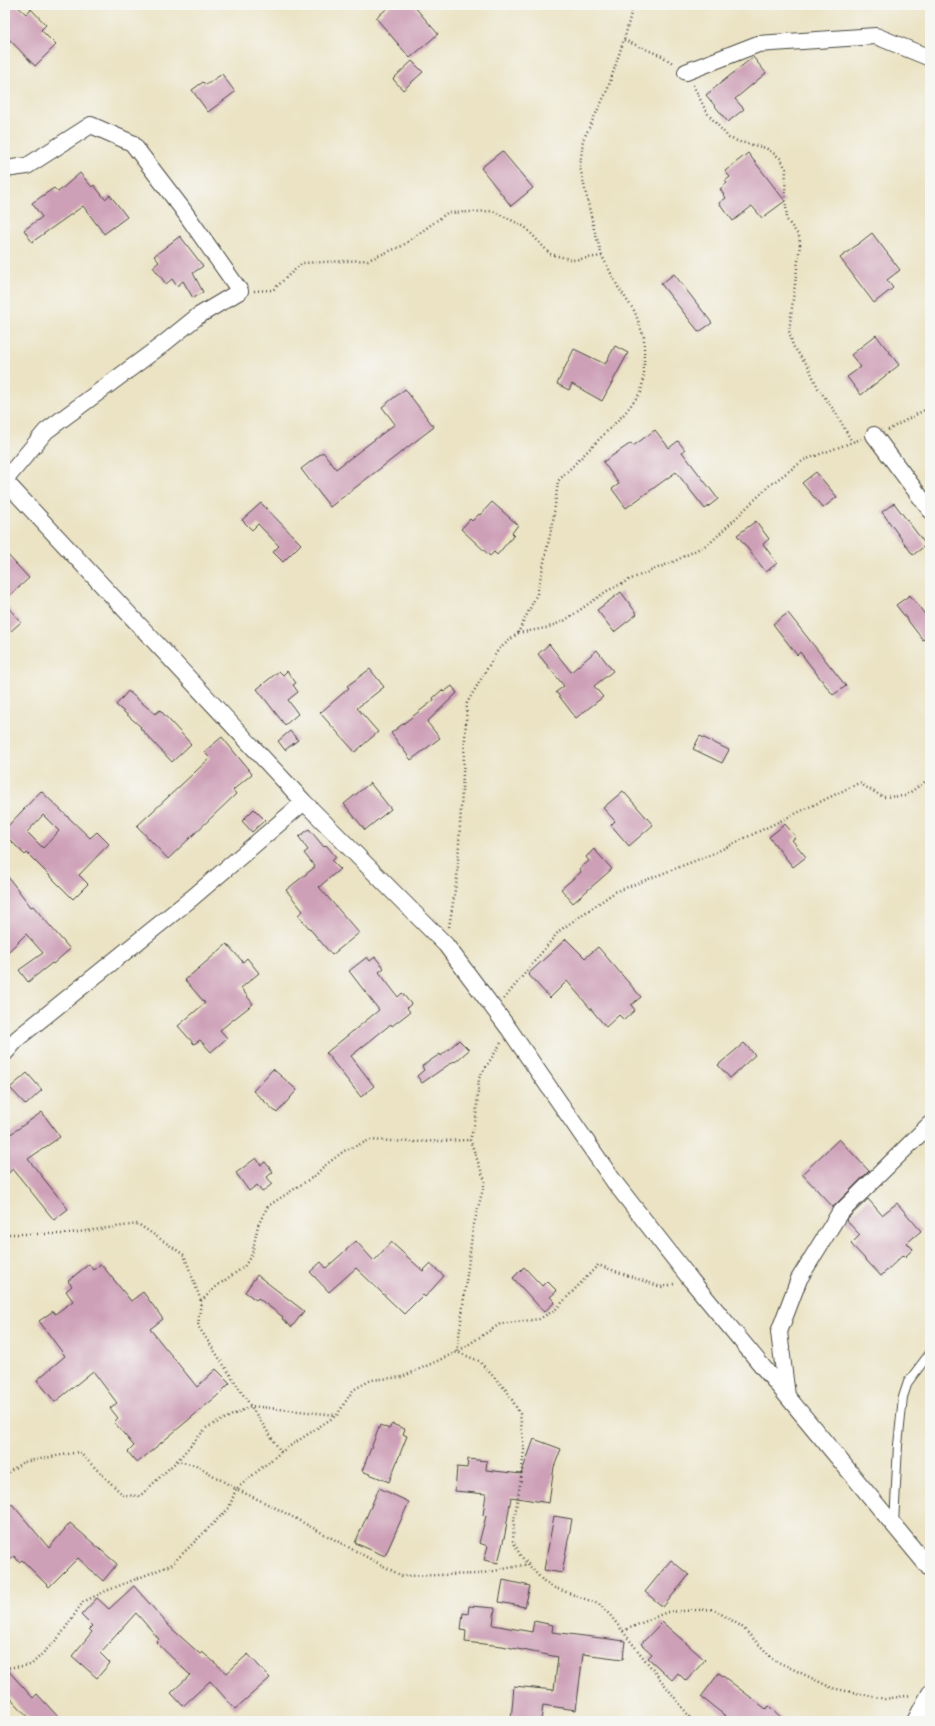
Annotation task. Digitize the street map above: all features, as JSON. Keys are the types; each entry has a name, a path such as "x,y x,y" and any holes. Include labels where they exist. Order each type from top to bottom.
{"street":[{"path":"686,72 758,44 876,36 930,58"},
{"path":"5,169 28,166 91,125 132,142 181,207 240,291 198,316 46,431 5,481 304,802 446,945 509,1029 615,1183 691,1280 930,1569"},
{"path":"874,435 930,510"},
{"path":"6,1050 18,1038 192,898 304,802"},
{"path":"787,1396 779,1332 799,1279 839,1214 930,1124"},
{"path":"915,1721 922,1694"}],"lane":[{"path":"894,1524 898,1445 903,1397 908,1382 930,1353"}],"path":[{"path":"446,945 457,878 467,703 498,650 518,633 537,594 553,521 558,481 625,413 641,392 644,374 644,338 635,312 618,287 602,256 594,230 580,167 583,140 607,91 634,5"},
{"path":"624,40 662,56 686,72 707,113 729,138 766,148 780,158 786,169 785,193 787,220 799,236 800,245 789,331 793,346 808,366 818,388 836,413 852,442"},
{"path":"240,291 273,290 302,263 368,260 402,246 447,213 493,211 525,227 550,254 573,260 602,256"},
{"path":"518,633 546,628 564,621 607,591 675,561 710,543 770,485 804,460 889,430 930,407"},
{"path":"495,1011 559,931 615,892 710,854 859,783 883,797 905,796 930,778"},
{"path":"457,1352 473,1228 485,1181 470,1140 476,1118 479,1078 509,1029"},
{"path":"201,1301 218,1285 244,1267 252,1254 258,1225 268,1206 316,1175 323,1167 344,1151 370,1140 411,1142 470,1140"},
{"path":"5,1234 63,1234 138,1224 184,1255 201,1301 198,1326 281,1452"},
{"path":"5,1668 31,1665 60,1636 83,1602 106,1591 171,1565 229,1508 236,1489 281,1452 337,1415 353,1390 371,1380 402,1377 457,1352 500,1324 539,1319 555,1310 598,1265 661,1287 691,1280"},
{"path":"457,1352 479,1361 507,1391 520,1414 524,1450 514,1521 513,1541 520,1555 544,1582 555,1588 598,1604 623,1631 693,1721"},
{"path":"5,1475 23,1462 79,1452 123,1495 140,1496 177,1461 206,1428 251,1406 337,1415"},
{"path":"177,1461 196,1465 236,1489 274,1507 402,1576 479,1574 528,1564"},
{"path":"623,1631 667,1612 713,1609 740,1626 774,1660 832,1688 885,1699 922,1694"}],"building":[{"path":"5,5 16,5 26,14 31,9 46,25 41,30 56,45 35,66 5,35"},
{"path":"391,5 413,5 438,34 410,58 376,18"},
{"path":"753,57 766,73 735,99 744,109 728,122 706,95"},
{"path":"412,61 423,72 403,90 393,79"},
{"path":"222,74 235,92 208,112 192,90 203,82 206,85"},
{"path":"502,151 533,188 511,206 481,168"},
{"path":"748,153 785,201 762,218 752,206 733,221 719,203 726,198 720,189 727,183 725,181 730,177 725,171"},
{"path":"80,173 92,187 94,185 105,199 110,195 127,217 104,234 83,206 32,242 24,230 42,217 32,203 54,188 58,192"},
{"path":"872,233 900,270 887,280 893,288 874,303 840,258"},
{"path":"180,236 203,266 193,273 203,292 193,298 183,281 177,286 172,279 166,284 153,267 159,262 154,256"},
{"path":"674,274 712,323 699,332 661,284"},
{"path":"876,335 899,365 861,395 847,377 861,367 851,355"},
{"path":"615,346 628,353 602,401 572,384 569,390 557,384 574,349 605,364"},
{"path":"405,389 434,427 330,507 301,469 323,452 336,469 395,424 382,407"},
{"path":"655,430 669,448 678,441 685,450 682,452 718,499 705,509 676,472 626,508 612,489 619,484 603,462 631,443 633,446"},
{"path":"816,472 837,497 823,508 802,483"},
{"path":"492,502 518,525 512,533 514,535 497,555 494,552 490,556 461,529 470,519 472,521 479,514 480,515"},
{"path":"261,503 301,544 283,562 273,552 279,546 258,524 252,530 242,520"},
{"path":"894,503 926,545 913,555 882,512"},
{"path":"756,521 769,539 763,544 777,563 766,572 737,535"},
{"path":"5,552 29,578 5,600"},
{"path":"621,592 637,614 614,632 597,610"},
{"path":"910,595 930,621 930,635 923,640 896,605"},
{"path":"5,604 21,622 11,631 5,625"},
{"path":"788,613 846,686 833,695 800,652 797,655 773,624"},
{"path":"549,644 571,672 597,650 613,671 594,686 603,697 576,718 556,692 564,686 538,654"},
{"path":"370,669 384,687 357,708 378,732 355,752 320,713 349,688 347,686"},
{"path":"279,671 283,675 287,671 296,683 293,685 298,692 288,700 298,714 285,725 257,689"},
{"path":"452,686 457,693 427,722 440,738 411,760 391,733 434,700 433,698 442,690 444,692"},
{"path":"128,691 155,714 160,710 191,744 172,762 140,728 141,727 116,705"},
{"path":"290,731 298,740 285,750 278,741"},
{"path":"700,736 729,750 722,763 693,749"},
{"path":"222,737 252,774 233,790 236,794 168,859 137,826 210,758 204,752"},
{"path":"370,783 391,809 365,830 344,804"},
{"path":"41,791 90,838 97,832 109,844 79,875 88,884 73,899 27,853 25,855 5,835 5,829","holes":["43,815 59,831 43,848 27,832"]},
{"path":"623,791 653,825 629,846 611,825 615,821 603,808"},
{"path":"254,809 265,820 252,832 242,821"},
{"path":"785,824 796,837 792,840 806,857 793,867 769,837"},
{"path":"309,829 324,847 326,845 336,857 332,861 340,869 319,887 359,933 332,955 298,915 303,911 286,890 315,867 304,853 308,850 299,837"},
{"path":"594,849 612,869 573,903 561,889 581,872 579,869 589,861 586,857"},
{"path":"5,873 31,907 33,906 70,949 53,964 52,963 28,982 19,970 43,953 26,934 5,955"},
{"path":"566,939 585,958 598,947 641,997 631,1005 635,1010 624,1020 619,1015 606,1027 567,981 550,998 528,974"},
{"path":"227,944 243,962 247,958 259,973 241,988 253,1004 220,1030 227,1038 211,1052 200,1040 194,1044 178,1026 205,1003 185,980"},
{"path":"367,957 370,961 375,957 384,968 379,972 398,997 402,993 411,1004 407,1008 410,1012 392,1026 391,1024 351,1056 374,1086 361,1097 326,1053 379,1010 349,971"},
{"path":"459,1040 469,1050 455,1062 454,1061 422,1083 417,1076 424,1070 422,1066 440,1054 441,1056"},
{"path":"744,1043 755,1055 730,1078 718,1065"},
{"path":"273,1069 297,1090 277,1113 253,1091"},
{"path":"27,1073 42,1090 26,1105 10,1088"},
{"path":"42,1112 60,1137 28,1159 68,1209 54,1220 13,1169 5,1176 5,1138"},
{"path":"839,1139 869,1171 833,1207 802,1174"},
{"path":"256,1158 261,1165 265,1162 273,1172 267,1177 272,1184 262,1192 257,1185 249,1191 236,1173"},
{"path":"868,1199 882,1215 897,1203 921,1231 907,1243 913,1249 905,1257 903,1255 881,1276 851,1244 860,1235 846,1220"},
{"path":"356,1241 374,1261 391,1242 423,1271 430,1264 444,1276 425,1297 423,1295 404,1314 356,1268 329,1292 310,1272 321,1262 326,1268"},
{"path":"89,1264 93,1270 101,1264 131,1301 143,1292 163,1319 150,1329 197,1387 216,1369 230,1383 217,1396 137,1463 128,1452 134,1446 114,1422 118,1418 110,1408 117,1403 93,1371 55,1402 37,1380 65,1356 39,1321 53,1311 55,1314 73,1301 66,1291 72,1286 68,1281"},
{"path":"524,1267 542,1286 547,1281 557,1291 550,1297 555,1302 544,1312 513,1278"},
{"path":"257,1275 304,1311 292,1327 282,1319 283,1317 258,1298 256,1300 245,1292"},
{"path":"392,1424 405,1429 403,1434 407,1436 389,1482 362,1471 380,1425 389,1429"},
{"path":"534,1439 561,1449 554,1467 549,1503 511,1497 505,1534 498,1563 484,1560 488,1546 479,1543 486,1516 483,1515 486,1494 455,1491 457,1467 467,1468 468,1459 487,1461 486,1470 521,1474"},
{"path":"379,1488 409,1502 385,1556 355,1543"},
{"path":"12,1504 49,1548 70,1523 117,1564 103,1581 78,1558 49,1587 22,1560 19,1562 14,1556 5,1564 5,1510"},
{"path":"554,1516 572,1519 562,1573 544,1570"},
{"path":"671,1560 689,1575 663,1607 645,1592"},
{"path":"503,1580 530,1586 525,1607 499,1602"},
{"path":"134,1586 170,1627 200,1654 202,1652 227,1673 248,1654 270,1678 235,1709 210,1681 183,1706 171,1693 190,1675 156,1642 159,1639 136,1613 100,1653 110,1663 97,1678 72,1656 92,1632 89,1629 92,1626 81,1615 97,1598 109,1609"},
{"path":"469,1606 495,1608 493,1625 532,1632 534,1621 553,1625 552,1632 625,1641 623,1659 583,1654 576,1710 543,1705 541,1721 511,1720 514,1686 554,1690 558,1657 502,1646 465,1642 466,1631 461,1630 463,1613 468,1614"},
{"path":"662,1622 705,1660 686,1681 678,1673 672,1680 648,1658 652,1654 641,1644"},
{"path":"5,1667 33,1698 37,1694 62,1721 32,1721 5,1692"},
{"path":"719,1673 766,1709 769,1706 785,1721 732,1721 701,1697"}]}
